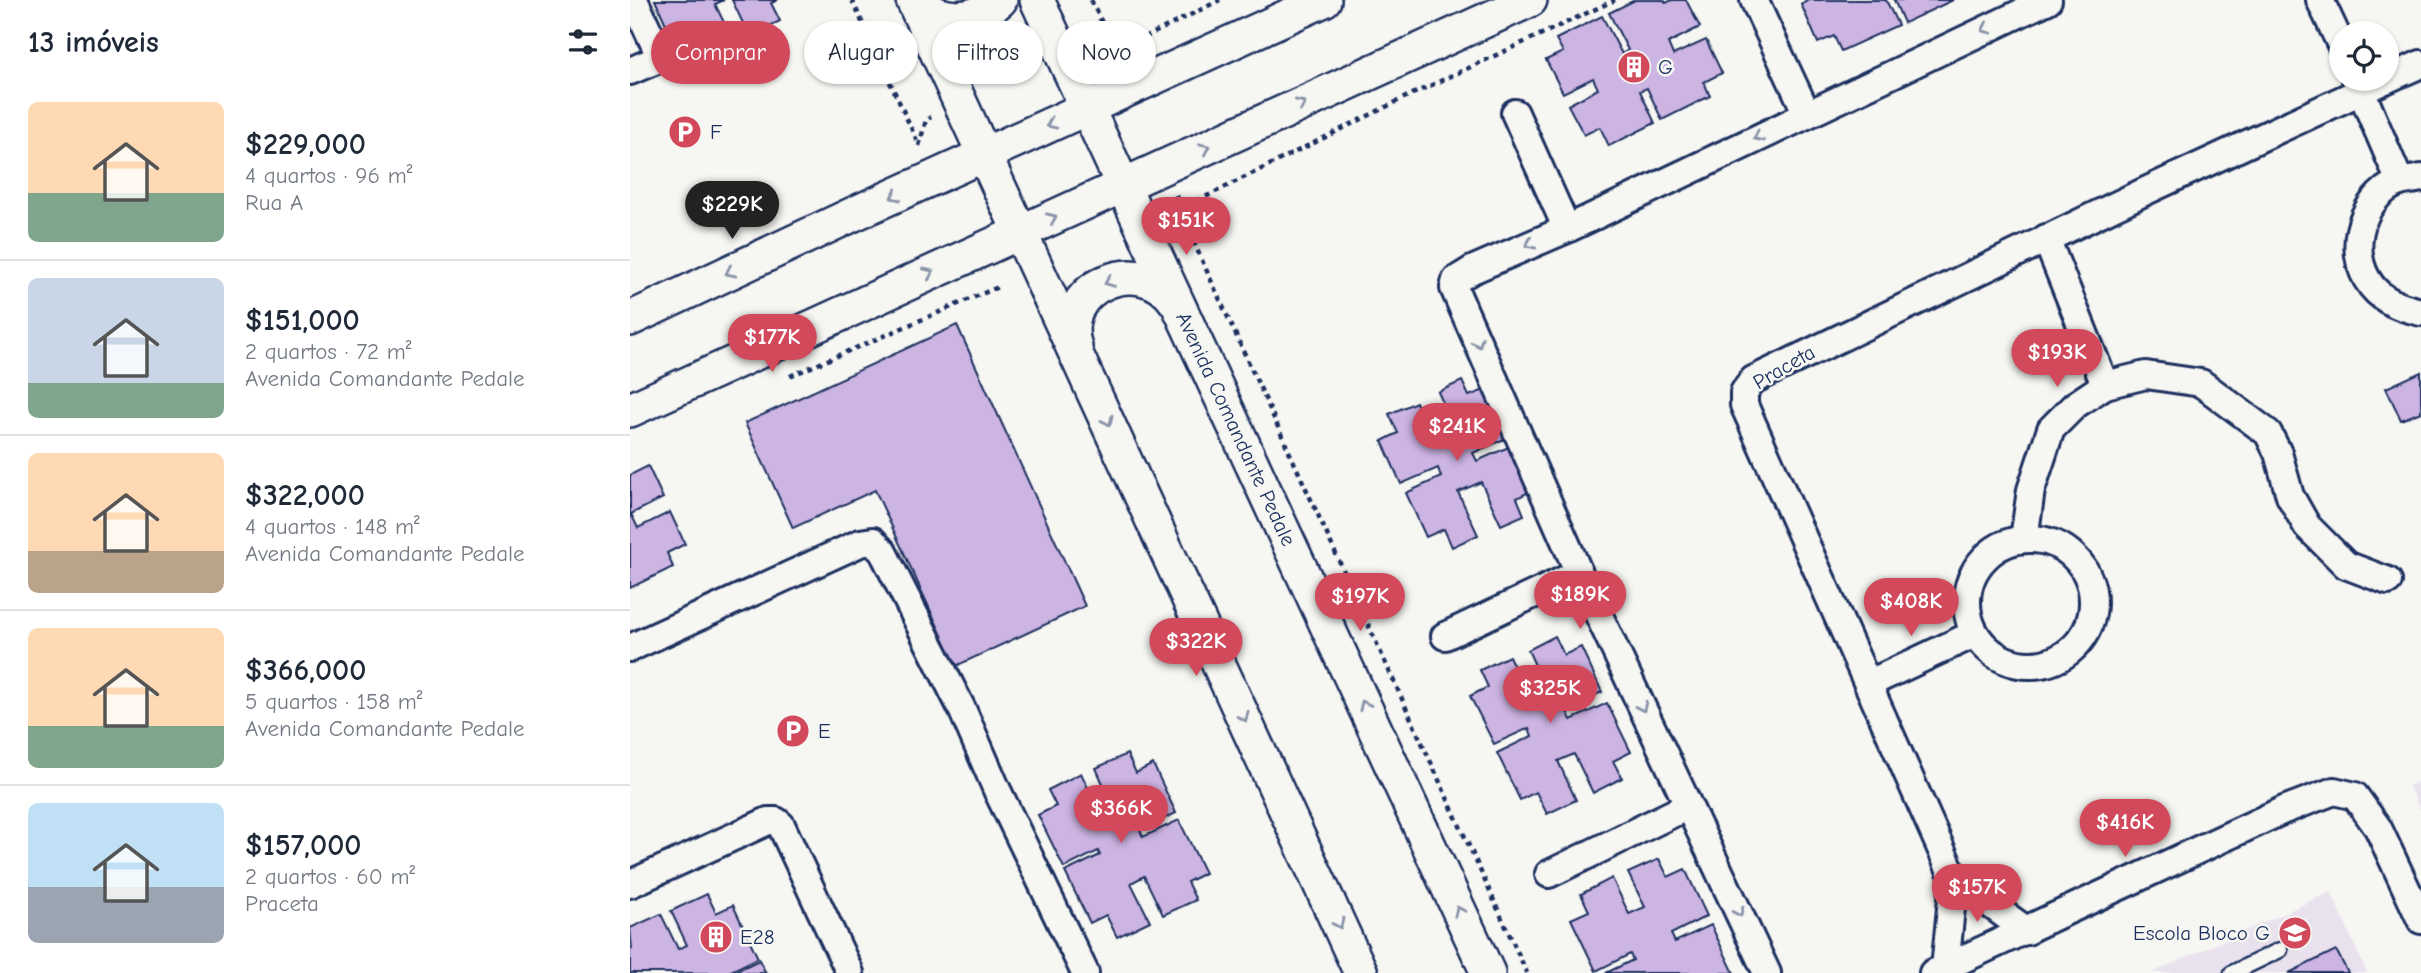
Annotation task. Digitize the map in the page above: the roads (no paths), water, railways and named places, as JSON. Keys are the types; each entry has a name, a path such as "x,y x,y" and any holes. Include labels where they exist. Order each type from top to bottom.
{"street":[{"path":"630,71 661,58 634,0"},
{"path":"915,0 935,14 953,18 971,17 989,10 1000,0"},
{"path":"915,0 959,102 1361,973"},
{"name":"Avenida Comandante Pedale","path":"1037,0 1488,973"},
{"path":"630,319 1324,0"},
{"path":"630,410 1530,0"},
{"path":"1754,0 1807,114"},
{"path":"2320,0 2330,21"},
{"path":"1767,973 1579,573 1454,288 1456,280 1472,270 1567,229 2041,1"},
{"name":"Praceta","path":"2399,74 2421,64"},
{"name":"Praceta","path":"1939,970 1954,878 1744,405 1744,392 1753,380 2345,91"},
{"path":"2363,91 2410,180 2378,196 2363,218 2357,244 2362,269 2376,291 2398,307 2421,312"},
{"path":"1515,113 1567,229"},
{"path":"2046,238 2105,385"},
{"path":"1079,359 1073,341 1073,323 1080,305 1091,290 1107,280 1124,276 1143,278 1161,286 1174,298 1183,315"},
{"path":"2024,540 2031,490 2051,429 2075,405 2105,385 2146,375 2201,383 2268,433 2278,453 2290,496 2307,526 2346,565 2388,582"},
{"path":"2024,540 2045,541 2070,553 2084,570 2093,594 2092,616 2080,642 2064,656 2032,666 2010,662 1993,653 1974,634 1968,611 1969,590 1975,574 1987,556 2003,545 2024,540"},
{"path":"630,649 860,543 873,541 884,552 962,709 997,790 1085,973"},
{"path":"1445,636 1579,573"},
{"path":"1868,684 1974,634"},
{"path":"1939,970 2284,810 2334,791 2355,796 2378,828 2421,920"},
{"path":"1549,874 1688,806"},
{"path":"630,884 768,821 776,821 782,825 850,973"},
{"path":"1954,878 2027,931"}],"lane":[{"path":"2232,973 2280,950"}],"place":[{"name":"G","path":"1634,67"},
{"name":"F","path":"685,132"},
{"name":"E","path":"793,731"},
{"name":"Escola Bloco G","path":"2295,933"},
{"name":"E28","path":"716,937"}]}
